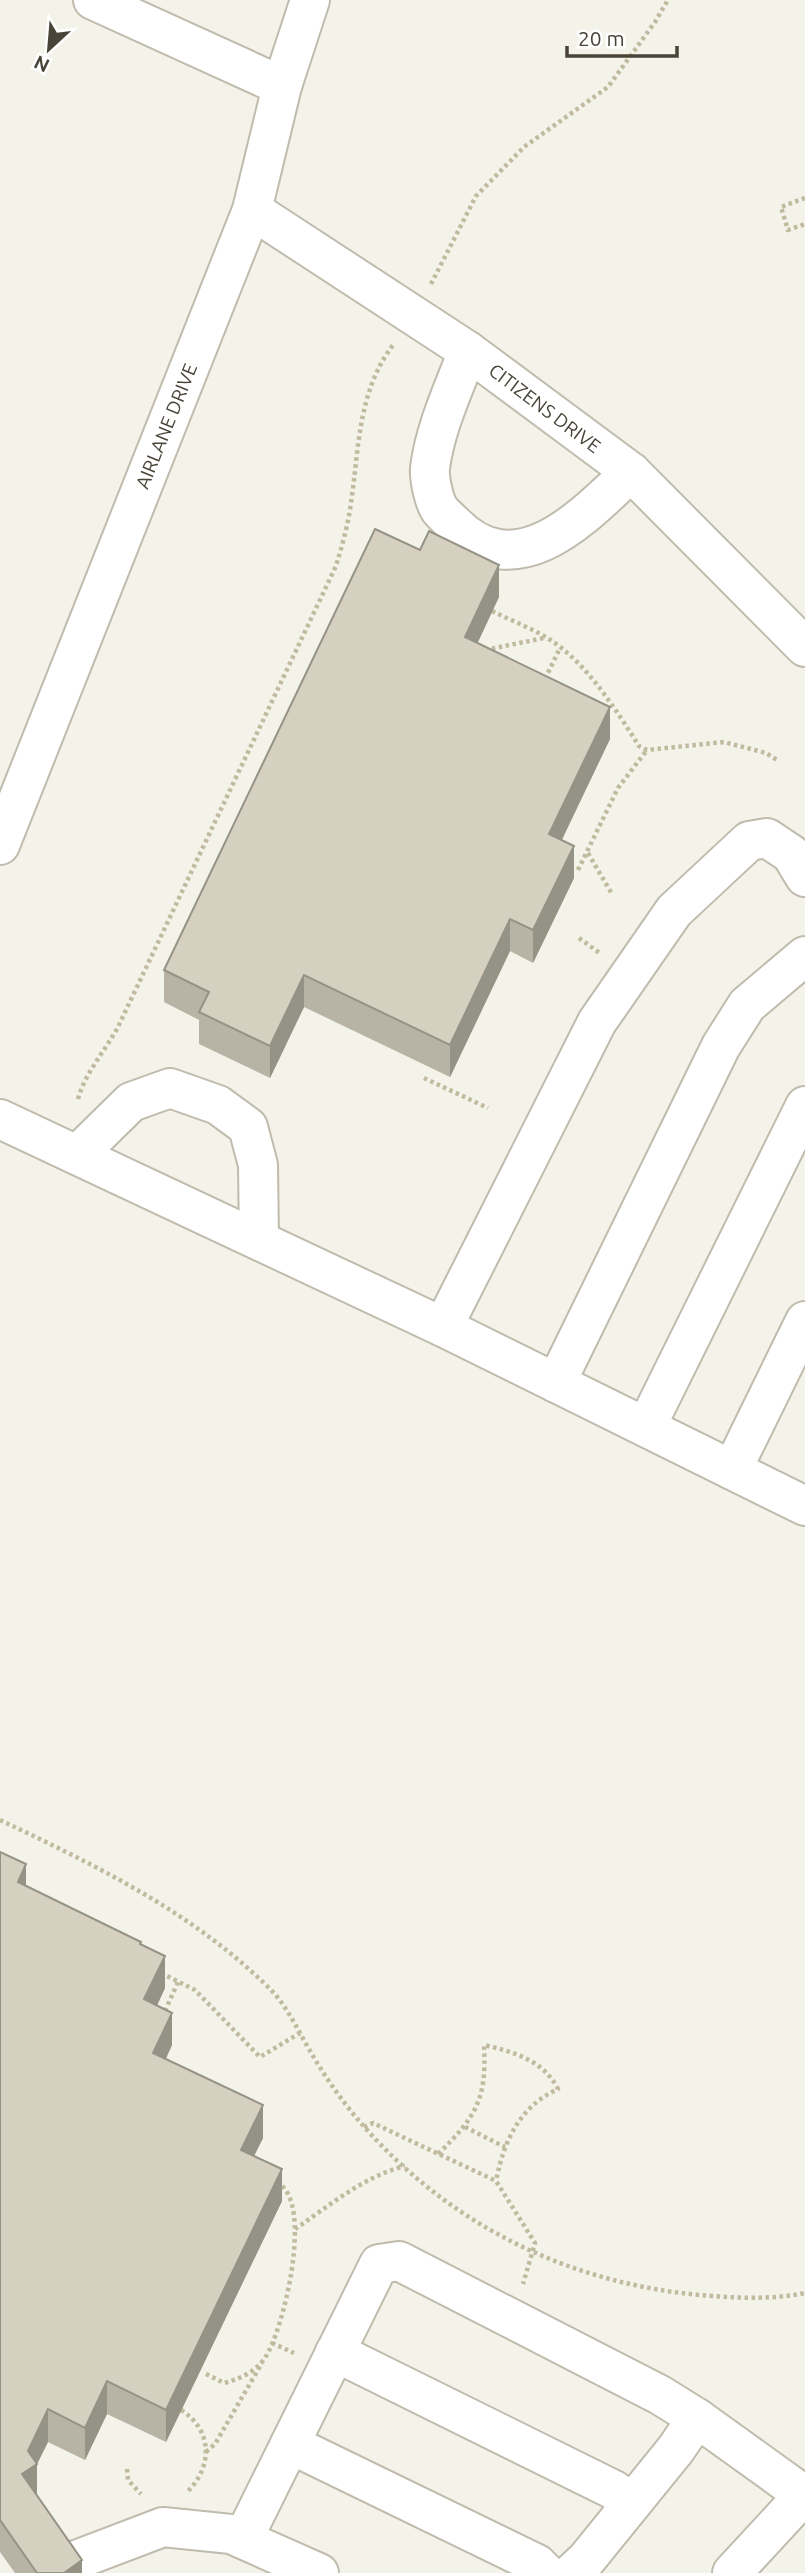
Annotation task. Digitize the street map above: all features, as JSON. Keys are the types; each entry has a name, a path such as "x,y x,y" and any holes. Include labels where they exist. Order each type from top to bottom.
{"street":[{"path":"93,0 282,86"},
{"name":"AIRLANE DRIVE","path":"0,845 252,210 282,86 310,0"},
{"name":"CITIZENS DRIVE","path":"252,210 468,351 631,472 805,647"},
{"path":"468,351 442,420 430,471 438,508 466,536 480,544 510,551 546,542 582,518 631,472"},
{"path":"443,1327 597,1022 674,911 749,841 767,838 791,854 805,877"},
{"path":"556,1383 721,1046 747,1005 805,956"},
{"path":"77,1155 131,1102 170,1088 219,1105 248,1127 258,1165 259,1240"},
{"path":"646,1427 805,1106"},
{"path":"0,1119 443,1327 805,1506"},
{"path":"732,1470 805,1321"},
{"path":"243,2539 379,2264 399,2261 660,2395 697,2418 804,2495 732,2573"},
{"path":"335,2352 614,2490 631,2504"},
{"path":"572,2573 586,2560 676,2449 697,2418"},
{"path":"290,2444 537,2564 547,2573"},
{"path":"63,2565 163,2527 231,2534 319,2573"}],"path":[{"path":"77,1105 85,1079 104,1053 118,1027 336,566 351,504 359,430 379,363 415,315 476,196 524,147 608,87 656,22 668,0"},
{"path":"805,198 781,207 788,229 805,223"},
{"path":"492,611 560,648 595,683 639,746 647,750 724,742 766,753 777,760"},
{"path":"479,651 545,638"},
{"path":"545,681 560,648"},
{"path":"578,870 618,788 647,750"},
{"path":"587,852 612,894"},
{"path":"424,1078 488,1108"},
{"path":"0,1820 65,1851 161,1903 201,1931 269,1988 285,2007 339,2096 364,2127 405,2166 467,2216 533,2253 569,2268 620,2283 670,2292 739,2299 805,2293"},
{"path":"159,1972 195,1990 260,2057 300,2033"},
{"path":"165,2011 178,1982"},
{"path":"438,2154 474,2114 484,2081 484,2045 512,2052 535,2062 552,2077 558,2089 540,2098 520,2118 505,2147 496,2181"},
{"path":"364,2127 373,2123 496,2181 535,2244 525,2280 508,2316"},
{"path":"464,2127 505,2147"},
{"path":"294,2230 356,2188 405,2166"},
{"path":"206,2452 215,2444 264,2359 284,2310 291,2274 293,2200 285,2188 272,2180"},
{"path":"206,2374 224,2383 250,2372 264,2359"},
{"path":"181,2410 195,2421 206,2452 206,2464 184,2496"},
{"path":"127,2469 128,2480 136,2492 144,2496"}],"building":[{"path":"375,529 420,550 429,531 499,565 465,637 610,707 549,834 574,846 533,930 510,919 450,1045 304,975 270,1046 199,1012 209,992 164,970"},
{"path":"0,1852 26,1864 18,1882 165,1956 144,1999 172,2013 153,2053 263,2105 241,2150 282,2169 166,2410 107,2381 85,2428 48,2409 28,2451 37,2464 22,2474 82,2560 64,2573 37,2573 0,2520"}]}
